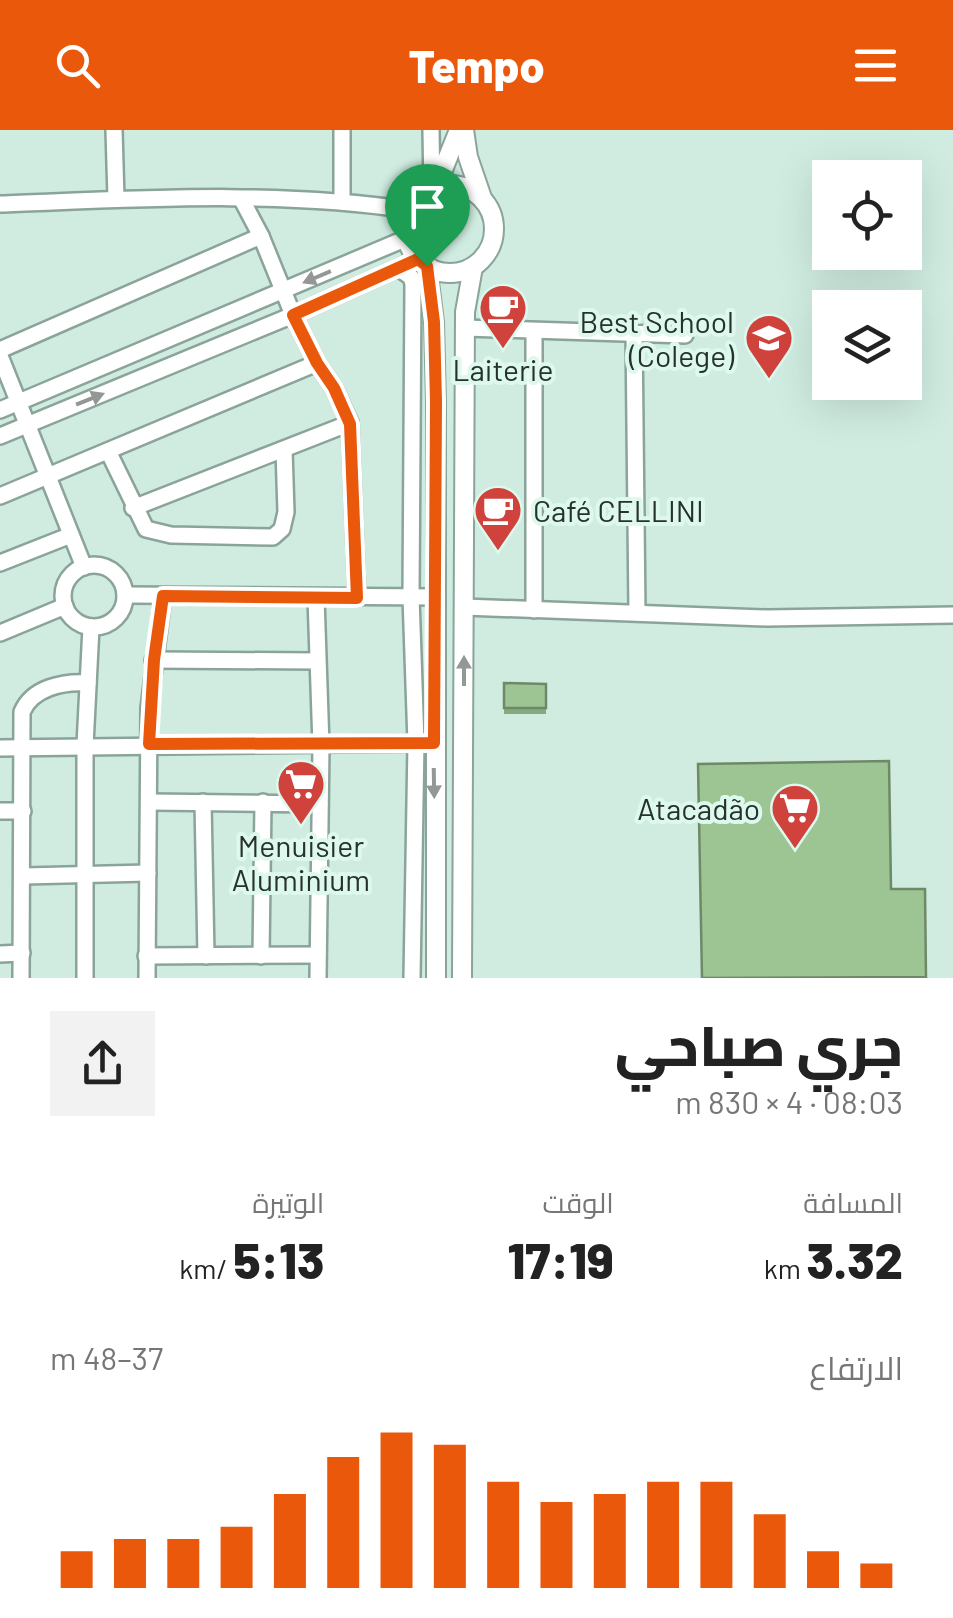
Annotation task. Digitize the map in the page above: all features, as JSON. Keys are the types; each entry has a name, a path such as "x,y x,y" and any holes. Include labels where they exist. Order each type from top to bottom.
{"main road":[{"path":"436,978 425,743 436,596 434,354 422,262 407,238 410,210 434,188 462,130"},
{"path":"422,262 447,273 472,267 487,252 494,234 491,213 482,199 462,130"},
{"path":"434,188 458,186 482,199"},
{"path":"462,978 465,328 472,267"}],"street":[{"path":"114,130 116,199"},
{"path":"342,130 342,202"},
{"path":"431,130 434,188"},
{"path":"0,204 116,199 242,200 342,202 410,210"},
{"path":"242,200 262,236 293,315 350,424 357,598"},
{"path":"84,567 0,353 262,236"},
{"path":"0,410 407,238"},
{"path":"0,436 398,268 422,262"},
{"path":"398,268 411,277 413,284 410,598 425,743 412,978"},
{"path":"465,328 685,334"},
{"path":"534,332 534,610"},
{"path":"634,332 637,613"},
{"path":"0,496 317,363"},
{"path":"133,508 350,424"},
{"path":"108,453 142,527 152,532 273,537 282,530 286,512 284,450"},
{"path":"0,563 72,535"},
{"path":"84,567 110,570 120,580 124,595 116,618 104,625 78,622 65,606 65,586 72,574 84,567"},
{"path":"124,595 436,596"},
{"path":"147,978 149,744 163,596"},
{"path":"316,598 321,746 318,978"},
{"path":"0,632 65,606"},
{"path":"464,607 767,618 953,615"},
{"path":"84,978 85,745 91,626"},
{"path":"154,660 316,660"},
{"path":"21,978 22,712 31,697 58,685 88,683"},
{"path":"0,748 425,743"},
{"path":"150,802 320,804"},
{"path":"203,802 206,956"},
{"path":"262,956 263,802"},
{"path":"0,811 23,811"},
{"path":"24,876 148,873"},
{"path":"0,954 22,954"},
{"path":"146,956 318,955"}],"building":[{"path":"504,683 546,684 546,708 504,708"},
{"name":"Atacadão","path":"889,761 891,889 925,889 926,977 702,978 698,764"}],"place":[{"name":"Laiterie","path":"503,350"},
{"name":"Best School (Colege)","path":"769,380"},
{"name":"Café CELLINI","path":"498,552"},
{"name":"Menuisier Aluminium","path":"301,826"},
{"name":"Atacadão","path":"795,850"}],"route":[{"path":"418,259 427,266 434,322 436,402 434,743 149,744 163,596 357,598 350,424 293,315 418,259"}]}
